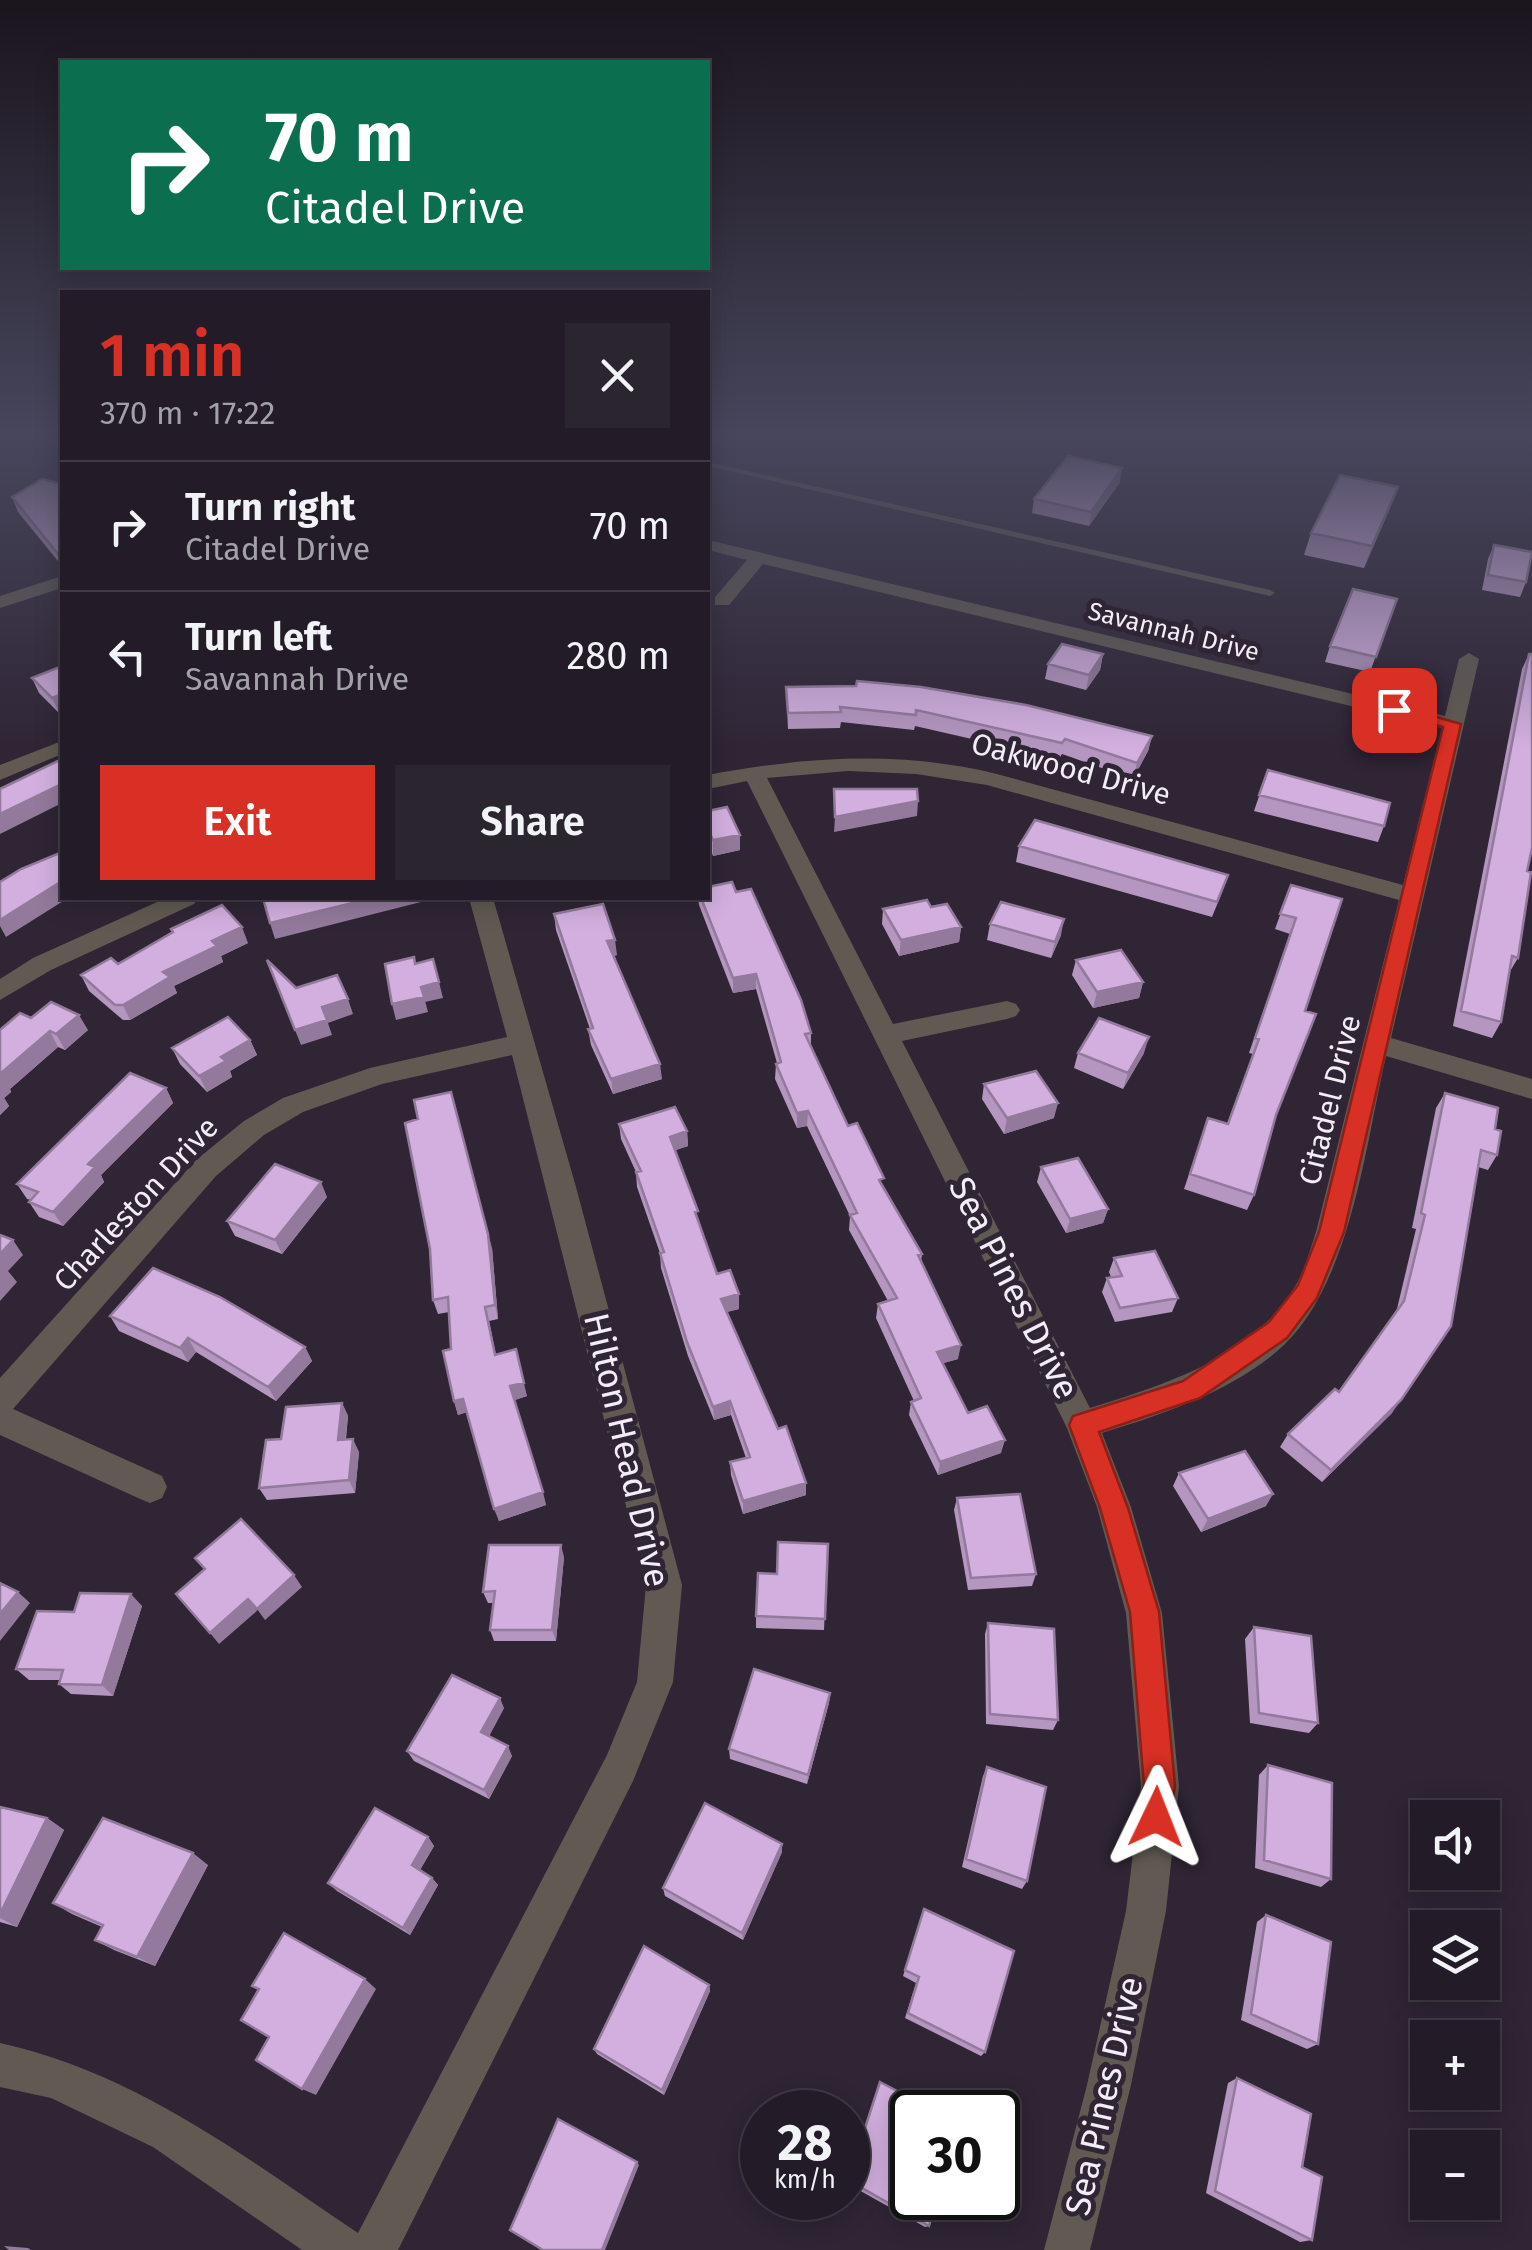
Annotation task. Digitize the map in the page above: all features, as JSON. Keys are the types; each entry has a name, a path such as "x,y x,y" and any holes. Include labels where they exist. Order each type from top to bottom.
{"street":[{"name":"Savannah Drive","path":"710,545 1453,724"},
{"path":"722,600 758,557"},
{"path":"0,576 8,600 60,583"},
{"name":"Citadel Drive","path":"1082,1425 1191,1390 1278,1330 1308,1291 1332,1232 1469,659"},
{"path":"0,773 60,748"},
{"name":"Oakwood Drive","path":"710,782 805,764 928,766 1412,895"},
{"name":"Sea Pines Drive","path":"752,772 888,1034 1082,1425 1114,1508 1144,1612 1160,1786 1146,1911 1109,2085 1067,2250"},
{"path":"0,992 42,964 182,900"},
{"name":"Hilton Head Drive","path":"374,2250 611,1786 656,1682 664,1584 562,1187 482,900"},
{"path":"888,1034 1007,1010"},
{"name":"Charleston Drive","path":"0,1401 206,1168 254,1128 294,1105 379,1075 519,1044"},
{"path":"1377,1044 1532,1089"},
{"path":"0,1419 150,1487"},
{"path":"0,2065 56,2076 169,2132 342,2250"}],"lane":[{"path":"1035,539 1270,593"}],"building":[{"path":"46,539 60,539 60,557"},
{"path":"1339,539 1375,539 1372,546"},
{"path":"1494,545 1532,552 1526,582 1488,575"},
{"path":"1353,589 1397,599 1376,657 1330,646"},
{"path":"1062,644 1103,654 1089,675 1048,664"},
{"path":"1529,654 1532,848 1527,871 1531,872 1518,958 1512,956 1501,1022 1461,1011"},
{"path":"60,667 60,695 52,698 32,678"},
{"path":"857,681 921,687 1026,705 1152,736 1137,763 1065,739 1062,743 916,710 916,715 840,707 841,712 788,713 786,687 856,686"},
{"path":"60,760 60,785 0,814 0,789"},
{"path":"1268,770 1390,803 1384,826 1259,795"},
{"path":"834,789 917,789 918,801 835,817"},
{"path":"727,807 740,835 713,840 710,811"},
{"path":"1035,820 1228,875 1217,902 1019,846"},
{"path":"60,853 60,882 0,920 0,882"},
{"path":"732,882 736,892 751,889 801,1000 811,1033 805,1034 848,1126 857,1123 884,1178 879,1180 922,1254 918,1255 961,1345 937,1352 968,1413 987,1406 1005,1440 940,1462 911,1402 921,1398 878,1304 897,1298 850,1215 857,1213 808,1111 797,1113 776,1064 781,1062 756,974 733,978 702,900 710,900 710,887"},
{"path":"1291,885 1342,899 1305,1011 1316,1014 1276,1115 1254,1195 1190,1174 1208,1118 1228,1124 1259,1039 1255,1038 1296,918 1280,914"},
{"path":"264,900 365,900 270,923"},
{"path":"927,900 931,907 947,904 961,927 901,940 883,909"},
{"path":"1001,902 1064,919 1055,942 990,924"},
{"path":"603,904 615,940 607,941 660,1064 611,1079 588,1029 593,1028 554,914"},
{"path":"222,905 242,927 212,941 217,946 163,972 170,977 123,1005 115,1005 81,975 111,958 118,964 173,932 171,929"},
{"path":"1121,950 1143,982 1097,992 1076,960"},
{"path":"414,957 415,964 433,959 439,982 421,987 424,997 392,1004 385,964"},
{"path":"267,960 296,988 337,975 348,999 322,1007 327,1020 295,1030"},
{"path":"51,1002 79,1015 56,1034 50,1031 0,1074 0,1030 20,1013 31,1018"},
{"path":"228,1017 250,1040 221,1057 226,1061 199,1076 172,1048"},
{"path":"1099,1018 1149,1037 1128,1073 1078,1053"},
{"path":"1036,1071 1058,1103 1007,1118 984,1084"},
{"path":"130,1073 166,1088 88,1164 95,1167 53,1212 29,1202 38,1192 17,1184"},
{"path":"451,1092 488,1234 495,1305 485,1307 495,1355 516,1349 524,1383 510,1386 543,1492 494,1509 463,1399 454,1401 443,1351 451,1349 448,1297 433,1300 430,1249 405,1123 418,1119 414,1100"},
{"path":"1445,1093 1498,1108 1495,1129 1501,1131 1497,1155 1481,1150 1451,1326 1401,1400 1331,1470 1288,1434 1335,1389 1339,1392 1404,1301 1425,1215 1421,1213"},
{"path":"675,1107 687,1131 670,1137 698,1211 695,1212 717,1274 730,1270 739,1294 721,1299 778,1429 786,1426 806,1483 743,1501 730,1462 750,1457 730,1401 713,1407 687,1342 660,1253 664,1252 636,1172 641,1171 619,1124"},
{"path":"1078,1158 1108,1209 1070,1219 1041,1167"},
{"path":"275,1164 321,1182 275,1240 227,1221"},
{"path":"0,1235 13,1240 0,1254"},
{"path":"1155,1251 1178,1298 1120,1308 1107,1278 1122,1276 1114,1258"},
{"path":"153,1268 220,1297 305,1347 268,1387 188,1338 180,1348 110,1316"},
{"path":"342,1403 338,1440 353,1439 349,1480 259,1488 266,1440 281,1439 286,1407"},
{"path":"1245,1451 1273,1494 1208,1519 1179,1473"},
{"path":"1020,1494 1036,1574 971,1578 957,1498"},
{"path":"241,1519 294,1575 257,1609 248,1599 210,1633 176,1594 205,1569 195,1558"},
{"path":"778,1542 828,1544 825,1619 756,1616 758,1573 777,1574"},
{"path":"489,1545 561,1545 552,1630 490,1630 495,1591 483,1592"},
{"path":"0,1583 18,1592 0,1614"},
{"path":"80,1593 131,1594 102,1685 59,1684 63,1670 16,1669 37,1611 74,1612"},
{"path":"988,1623 1054,1629 1058,1720 990,1714"},
{"path":"1254,1627 1311,1636 1318,1723 1259,1713"},
{"path":"754,1669 830,1693 808,1775 729,1749"},
{"path":"452,1675 500,1698 481,1732 508,1746 484,1790 407,1751"},
{"path":"1268,1765 1332,1783 1331,1879 1264,1860"},
{"path":"987,1767 1046,1787 1027,1881 966,1859"},
{"path":"705,1803 782,1844 742,1933 663,1888"},
{"path":"0,1807 47,1818 0,1914"},
{"path":"375,1808 428,1837 412,1865 432,1878 403,1928 328,1883"},
{"path":"103,1818 193,1853 137,1957 95,1940 103,1925 53,1903"},
{"path":"924,1909 1014,1951 985,2052 908,2013 919,1977 905,1970"},
{"path":"1266,1915 1331,1942 1318,2044 1251,2014"},
{"path":"284,1933 365,1979 302,2089 256,2060 269,2037 241,2020 259,1989 252,1986"},
{"path":"644,1946 709,1985 662,2090 594,2049"},
{"path":"1237,2078 1311,2114 1302,2167 1322,2177 1312,2240 1215,2191"},
{"path":"880,2082 895,2090 890,2090 890,2204 870,2192 870,2113"},
{"path":"558,2119 637,2162 602,2250 543,2250 510,2230"}],"route":[{"path":"1156,1817 1160,1786 1144,1612 1114,1508 1082,1425 1191,1390 1278,1330 1308,1291 1332,1232 1453,724 1394,710"}]}
